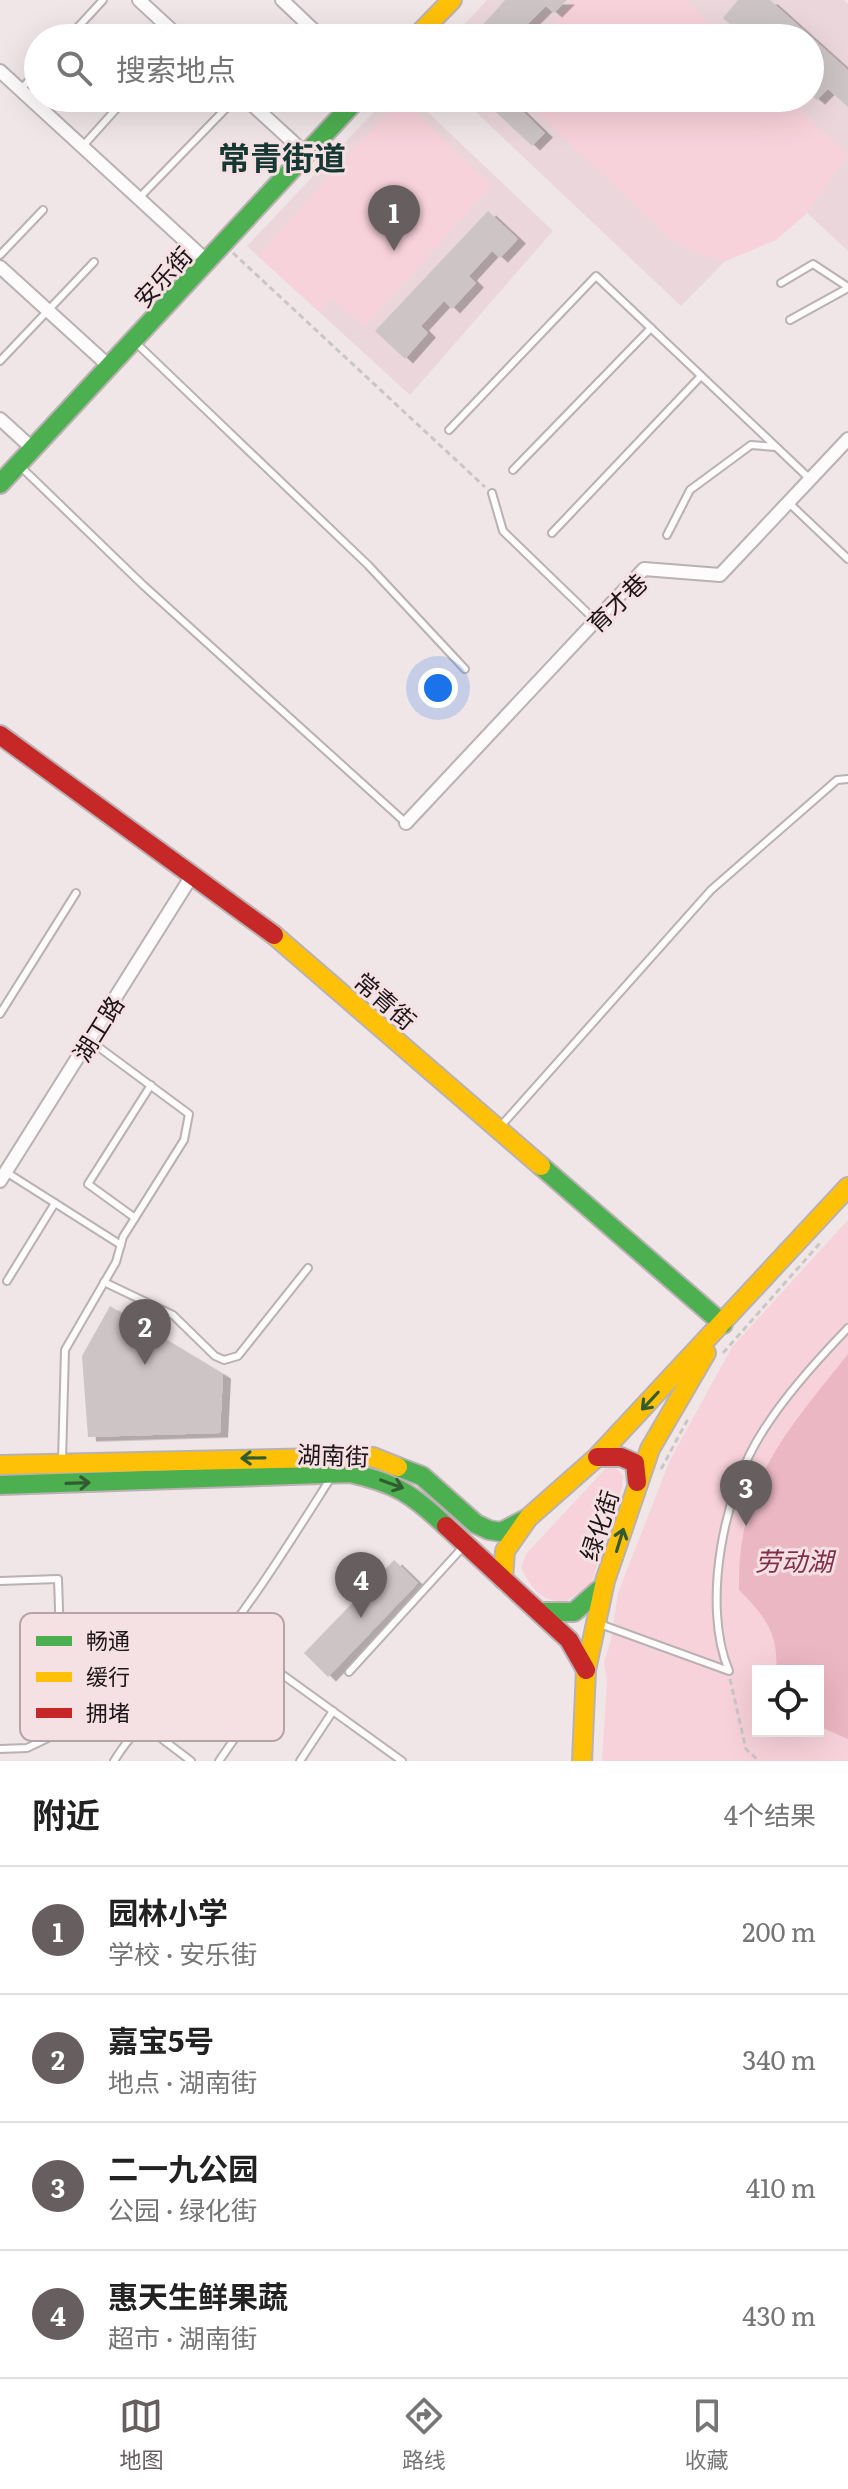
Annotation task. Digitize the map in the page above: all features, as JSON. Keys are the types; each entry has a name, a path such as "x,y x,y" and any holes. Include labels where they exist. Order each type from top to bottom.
{"main road":[{"path":"429,24 452,0"},
{"name":"安乐街","path":"0,484 135,342 345,112"},
{"name":"常青街","path":"0,735 277,937 723,1324"},
{"name":"绿化街","path":"503,1579 505,1551 528,1518 597,1457 848,1187"},
{"name":"绿化街","path":"582,1761 586,1670 605,1581 646,1483 666,1416 723,1324"},
{"path":"597,1457 616,1455 635,1463 646,1483"},
{"name":"湖南街","path":"0,1465 373,1457 422,1476 476,1524 489,1530 501,1532 528,1518"},
{"name":"湖南街","path":"0,1485 350,1473 401,1486 541,1612 569,1640 586,1670"},
{"path":"541,1612 561,1617 575,1614 590,1603 605,1581"}],"street":[{"path":"139,0 165,24"},
{"path":"282,0 307,24"},
{"path":"0,71 24,93"},
{"path":"45,112 208,262"},
{"path":"260,112 306,154"},
{"path":"0,267 110,367"},
{"path":"0,419 33,449"},
{"name":"育才巷","path":"406,823 644,569 720,575 848,439"},
{"name":"湖工路","path":"3,1176 193,874"}],"lane":[{"path":"81,24 103,0"},
{"path":"21,90 24,87"},
{"path":"82,147 113,112"},
{"path":"139,198 222,112"},
{"path":"0,255 43,210"},
{"path":"0,361 94,262"},
{"path":"781,283 813,264 848,288 790,320"},
{"path":"449,430 596,276 811,480"},
{"path":"513,470 651,328"},
{"path":"135,342 368,565 465,669"},
{"path":"552,533 701,376"},
{"path":"667,535 690,490 751,445 776,447"},
{"path":"18,465 143,585 406,823"},
{"path":"492,493 503,531 596,621"},
{"path":"789,503 848,559"},
{"path":"499,1128 711,890 837,780 848,779"},
{"path":"0,1014 76,893"},
{"path":"62,1463 65,1350 104,1282 135,1218 184,1140 189,1114 89,1040"},
{"path":"135,1218 88,1184 151,1085"},
{"path":"3,1176 55,1203 121,1245"},
{"path":"7,1281 55,1203"},
{"path":"104,1282 173,1315 215,1356 224,1360 238,1356 308,1268"},
{"path":"729,1671 721,1652 716,1588 736,1488 762,1432 848,1328"},
{"path":"243,1613 261,1590 333,1474"},
{"path":"349,1672 466,1544"},
{"path":"0,1581 58,1579 59,1613"},
{"path":"594,1622 729,1671"},
{"path":"284,1676 402,1761"},
{"path":"300,1761 333,1711"},
{"path":"0,1749 27,1748 42,1741"},
{"path":"114,1761 128,1741"},
{"path":"165,1741 191,1761"},
{"path":"219,1761 233,1741"}],"path":[{"path":"224,245 492,493"},
{"path":"720,1359 727,1345 828,1234"},
{"path":"646,1483 691,1413"},
{"path":"729,1671 746,1749 759,1761"}],"shaded area":[{"path":"487,0 843,0 848,4 848,251 807,213 776,240 725,261 681,306 476,112 824,112 824,24 465,24"},
{"path":"575,0 685,0 710,24 552,24"},
{"path":"374,112 428,112 553,231 410,395 247,246"},
{"path":"387,112 414,112 491,186 364,327 332,297 318,311 258,256"},
{"path":"537,112 803,112 848,155 807,212 776,240 725,261 700,254 671,239"},
{"path":"848,1220 848,1761 602,1761 607,1680 604,1663 618,1593 670,1460 732,1347"},
{"path":"606,1468 616,1468 623,1476 622,1488 591,1584 567,1601 551,1600 533,1588 521,1567 527,1553"}],"water":[{"name":"劳动湖","path":"848,1354 848,1739 824,1729 824,1665 776,1665 775,1646 768,1626 739,1590 746,1519 756,1489 786,1435"}],"building":[{"path":"505,0 567,0 554,13 546,6 528,24 484,24"},
{"path":"738,0 770,0 797,24 730,24 723,18"},
{"path":"824,48 848,70 848,107 828,89 824,93"},
{"path":"496,112 523,112 545,133 532,146"},
{"path":"488,211 518,239 500,258 492,251 469,276 476,283 452,309 444,301 421,326 428,333 405,359 375,331"},
{"path":"110,1306 223,1374 220,1433 88,1437 82,1356"},
{"path":"394,1560 418,1583 328,1677 304,1653"}],"traffic: fast":[{"path":"0,484 345,112"},
{"path":"541,1166 723,1324"},
{"path":"398,1467 422,1476 476,1524 489,1530 501,1532 528,1518"},
{"path":"0,1485 350,1473 402,1491 446,1526"},
{"path":"541,1612 574,1612 599,1590"}],"traffic: slow":[{"path":"429,24 452,0"},
{"path":"274,935 541,1166"},
{"path":"503,1579 505,1551 528,1518 597,1457 848,1187"},
{"path":"582,1761 586,1670 605,1581 650,1449 706,1353"},
{"path":"0,1465 373,1457 398,1467"}],"traffic: jam":[{"path":"0,735 274,935"},
{"path":"597,1457 621,1457 635,1463 637,1482"},
{"path":"446,1526 569,1640 586,1670"}],"place":[{"name":"园林小学","path":"394,251"},
{"name":"嘉宝5号","path":"145,1365"},
{"name":"二一九公园","path":"746,1526"},
{"name":"惠天生鲜果蔬","path":"361,1618"}],"district":[{"name":"常青街道","path":"282,156"}]}
